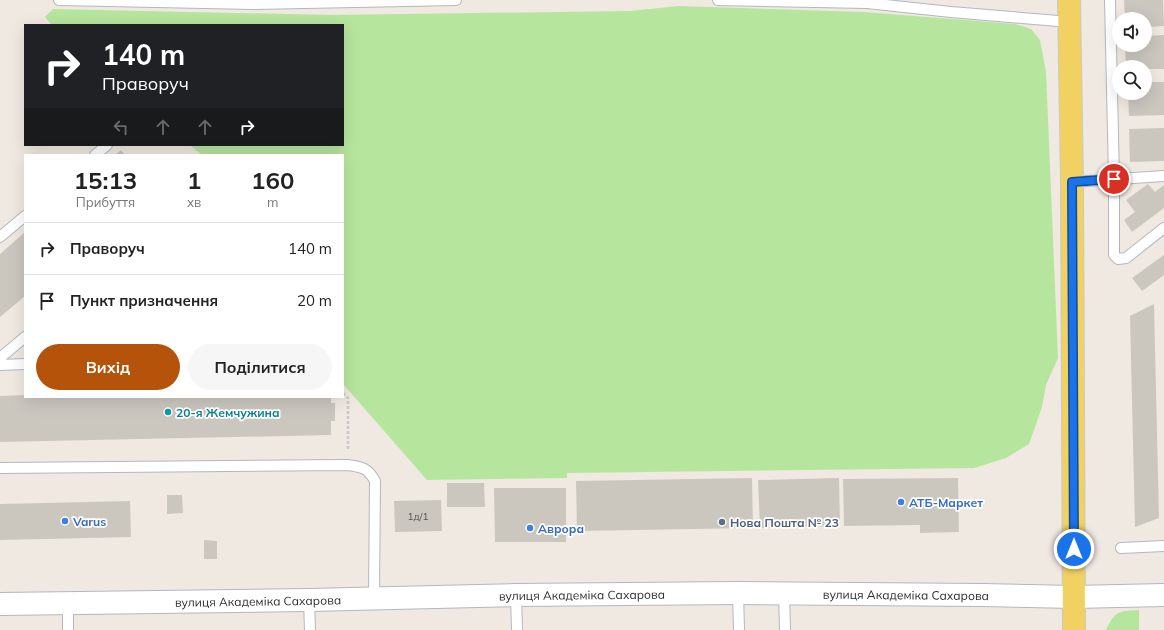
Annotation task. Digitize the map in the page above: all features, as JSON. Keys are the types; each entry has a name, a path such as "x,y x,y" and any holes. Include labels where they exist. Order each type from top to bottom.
{"main road":[{"path":"1069,0 1072,182 1074,630"}],"street":[{"name":"вулиця Академіка Сахарова","path":"0,604 738,592 982,594 1074,597 1164,595"}],"lane":[{"path":"59,0 253,4 456,0"},
{"path":"718,0 867,3 1070,22"},
{"path":"1110,0 1114,179 1113,252 1116,257 1120,259 1126,258 1164,228"},
{"path":"96,154 106,146"},
{"path":"1072,182 1164,176"},
{"path":"0,238 24,217"},
{"path":"0,358 24,338"},
{"path":"0,365 24,364"},
{"path":"0,468 348,465 362,467 371,474 374,481 374,598"},
{"path":"1121,548 1164,546"},
{"path":"738,592 739,630"},
{"path":"784,593 785,630"},
{"path":"516,595 517,630"},
{"path":"309,600 310,630"},
{"path":"68,604 68,630"}],"path":[{"path":"344,394 348,398 348,465"}],"green space":[{"path":"679,6 864,12 1015,24 1031,29 1040,40 1046,72 1058,358 1046,385 1042,407 1029,444 1006,458 974,468 567,473 567,478 427,480 344,385 344,154 201,154 191,146 344,146 344,24 51,24 45,17 53,9 330,15 630,11"},
{"path":"1139,610 1139,630 1106,630 1112,619 1118,613"}],"building":[{"path":"1124,0 1163,0 1164,26 1152,27 1152,12 1125,12"},
{"path":"1164,35 1164,69 1152,69 1152,60 1126,60 1125,52 1152,52 1152,36"},
{"path":"1152,82 1164,82 1164,115 1129,116 1128,100 1152,100"},
{"path":"1164,128 1164,161 1130,162 1129,129"},
{"path":"121,150 124,154 116,154"},
{"path":"1148,184 1155,192 1164,185 1164,208 1132,232 1124,220 1135,212 1126,200"},
{"path":"24,233 24,297 0,317 0,254"},
{"path":"1164,255 1164,275 1142,291 1132,278"},
{"path":"1154,304 1159,518 1135,527 1130,316"},
{"name":"20-я Жемчужина","path":"24,395 24,398 331,398 331,403 335,403 335,421 331,421 331,435 0,442 0,396"},
{"path":"752,478 753,528 577,531 576,481"},
{"path":"839,478 840,526 760,528 758,480"},
{"name":"АТБ-Маркет","path":"958,478 959,532 920,533 920,525 844,526 843,479"},
{"path":"447,483 484,483 485,507 447,507"},
{"path":"494,488 566,488 566,542 495,542"},
{"path":"167,495 182,495 183,513 167,514"},
{"path":"441,500 442,531 395,532 394,501"},
{"name":"Varus","path":"130,501 131,537 0,540 0,504"},
{"path":"204,540 217,541 217,559 204,559"}],"place":[{"name":"20-я Жемчужина","path":"168,412"},
{"name":"АТБ-Маркет","path":"901,502"},
{"name":"Varus","path":"65,521"},
{"name":"Нова Пошта № 23","path":"722,522"},
{"name":"Аврора","path":"530,528"}],"route":[{"path":"1074,549 1072,182 1114,179"}]}
